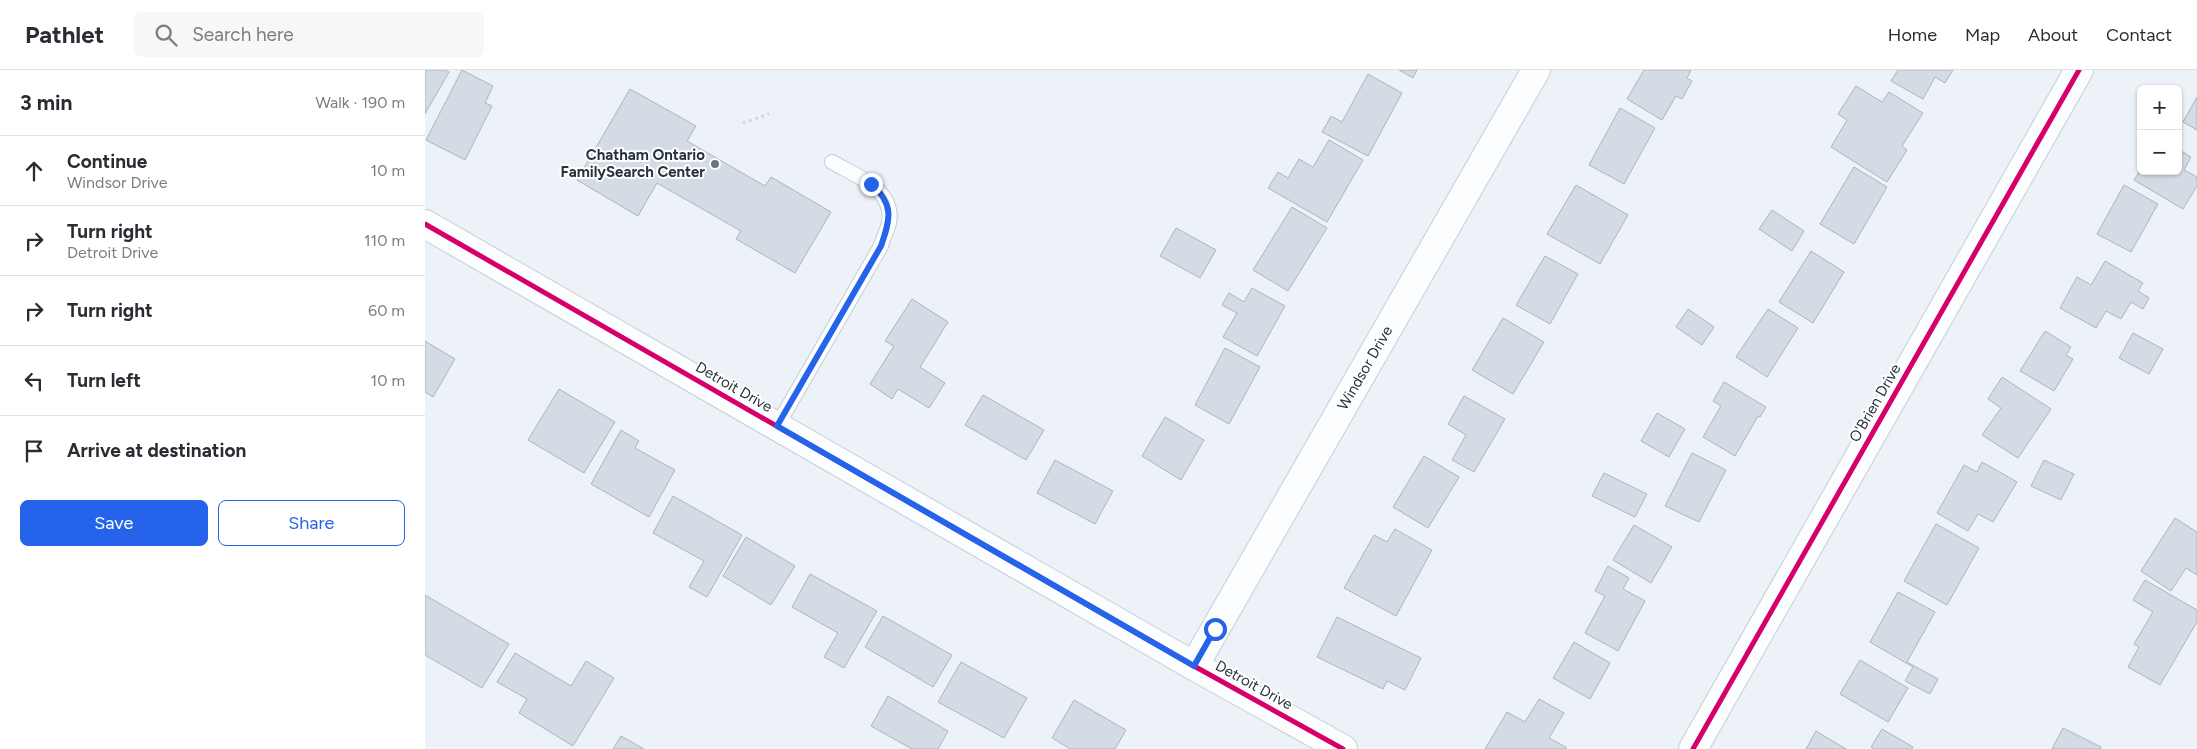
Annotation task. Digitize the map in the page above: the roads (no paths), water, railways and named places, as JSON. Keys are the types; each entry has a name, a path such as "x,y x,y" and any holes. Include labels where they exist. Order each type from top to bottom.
{"street":[{"name":"Windsor Drive","path":"1194,666 1536,70"},
{"name":"O'Brien Drive","path":"1693,749 2079,70"},
{"name":"Detroit Drive","path":"425,224 1194,666 1343,749"}],"lane":[{"path":"777,426 881,246 889,224 887,205 879,191 832,162"}],"place":[{"name":"Chatham Ontario FamilySearch Center","path":"715,164"}]}
